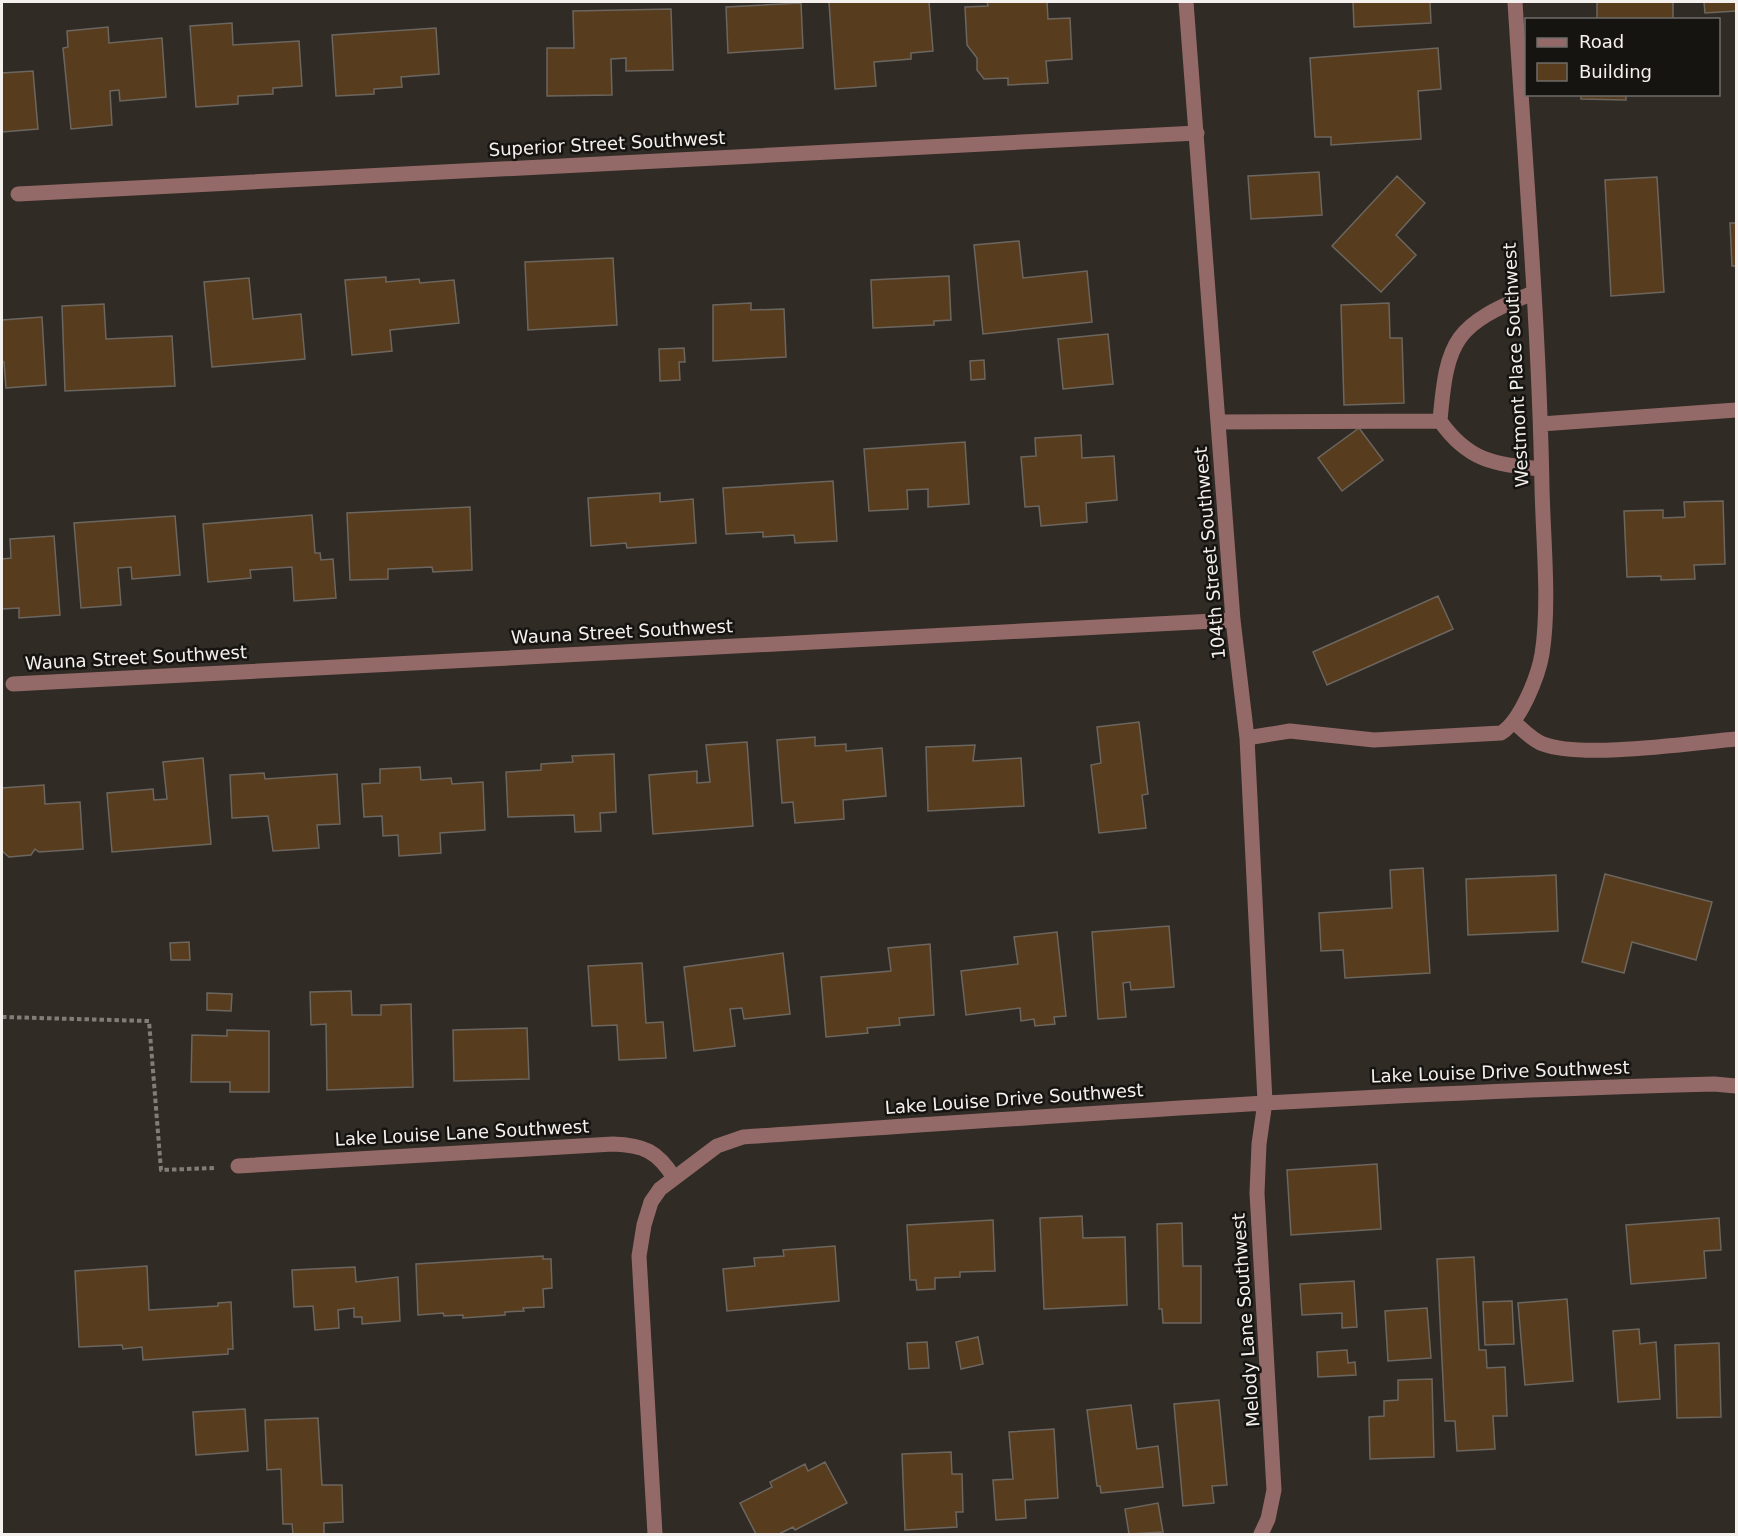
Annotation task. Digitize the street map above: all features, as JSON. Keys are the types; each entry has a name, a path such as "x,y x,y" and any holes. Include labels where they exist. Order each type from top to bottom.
{"street":[{"name":"104th Street Southwest","path":"1186,2 1233,620 1247,738 1265,1102"},
{"name":"Westmont Place Southwest","path":"1514,722 1542,655 1544,621 1541,424 1515,2"},
{"name":"Superior Street Southwest","path":"18,194 1197,133"},
{"path":"1533,293 1493,309 1473,322 1452,350 1444,373 1440,421 1452,439 1491,463 1541,470"},
{"path":"1541,424 1737,410"},
{"path":"1219,422 1440,421"},
{"name":"Wauna Street Southwest","path":"13,684 1233,620"},
{"path":"1247,738 1290,730 1374,740 1501,733 1514,722 1530,737 1544,745 1576,750 1737,739"},
{"name":"Lake Louise Drive Southwest","path":"655,1534 639,1256 651,1202 660,1189 717,1146 743,1137 1265,1102 1568,1088 1714,1084 1737,1086"},
{"name":"Melody Lane Southwest","path":"1260,1534 1268,1519 1274,1490 1257,1193 1259,1144 1265,1102"},
{"name":"Lake Louise Lane Southwest","path":"238,1166 614,1144 637,1145 650,1151 666,1165 674,1178"}],"path":[{"path":"2,1017 149,1021 161,1170 238,1166"}],"building":[{"path":"829,2 929,2 933,51 911,53 911,59 874,62 876,86 835,89"},
{"path":"987,2 1047,2 1048,19 1070,18 1072,59 1046,61 1048,83 1008,85 1008,78 984,79 977,70 977,58 967,45 965,7 988,6"},
{"path":"1353,2 1430,2 1431,23 1354,27"},
{"path":"1597,2 1673,2 1673,18 1597,18"},
{"path":"1704,2 1736,2 1736,11 1705,13"},
{"path":"801,3 803,48 728,53 726,7"},
{"path":"671,9 673,70 626,71 626,58 611,59 612,95 547,96 547,48 574,48 573,11"},
{"path":"232,23 233,45 299,41 302,86 273,88 273,94 238,96 238,104 196,107 190,26"},
{"path":"108,27 109,43 162,38 166,97 120,101 119,90 110,91 112,125 71,129 63,48 68,47 67,31"},
{"path":"436,28 439,74 401,77 402,87 374,89 374,94 336,96 332,35"},
{"path":"1438,48 1441,89 1418,91 1421,139 1331,145 1331,137 1315,137 1310,58"},
{"path":"33,71 38,129 2,132 2,73"},
{"path":"1581,96 1626,96 1626,100 1581,99"},
{"path":"1319,172 1322,215 1251,219 1248,176"},
{"path":"1397,176 1425,203 1396,235 1416,255 1381,292 1332,246"},
{"path":"1657,177 1664,292 1611,296 1605,180"},
{"path":"1730,223 1736,223 1736,266 1732,266"},
{"path":"1019,241 1023,278 1087,271 1092,322 983,334 974,245"},
{"path":"613,258 617,325 528,330 525,262"},
{"path":"949,276 951,320 934,321 934,325 873,328 871,280"},
{"path":"386,277 386,282 419,279 420,283 454,280 459,323 390,330 392,351 352,355 345,280"},
{"path":"249,278 253,319 301,314 305,359 212,367 204,282"},
{"path":"751,303 751,310 784,309 786,357 713,361 713,305"},
{"path":"1389,303 1390,338 1402,338 1404,403 1344,405 1341,305"},
{"path":"104,304 106,339 172,336 175,386 65,391 62,306"},
{"path":"42,317 46,385 6,388 4,362 2,362 2,320"},
{"path":"1108,334 1113,384 1063,389 1058,339"},
{"path":"684,348 685,362 679,362 680,380 660,381 659,349"},
{"path":"984,360 985,379 971,380 970,361"},
{"path":"1359,428 1383,460 1342,491 1318,458"},
{"path":"1081,435 1082,458 1114,456 1117,500 1086,503 1087,522 1041,526 1039,506 1025,507 1021,457 1036,456 1035,438"},
{"path":"965,442 969,504 928,507 928,489 907,490 908,509 869,511 864,449"},
{"path":"833,481 837,541 795,543 794,535 763,537 763,532 726,534 723,488"},
{"path":"660,493 660,502 693,499 696,543 627,548 626,543 591,546 588,498"},
{"path":"1723,501 1725,564 1694,565 1695,579 1661,580 1661,576 1627,577 1624,511 1663,510 1663,518 1685,517 1684,502"},
{"path":"470,507 472,570 433,572 432,567 388,569 388,579 350,580 347,513"},
{"path":"312,515 315,553 320,553 321,560 333,559 336,598 294,601 292,567 250,570 251,578 208,582 203,524"},
{"path":"175,516 180,575 132,579 131,567 118,568 121,605 81,608 74,523"},
{"path":"54,536 60,615 19,618 19,608 2,609 2,559 11,558 10,539"},
{"path":"1438,596 1453,629 1327,685 1313,652"},
{"path":"1139,722 1148,794 1142,795 1146,828 1099,833 1091,765 1101,763 1097,727"},
{"path":"815,737 815,746 846,744 846,751 882,748 886,796 843,800 844,819 795,823 793,802 782,803 777,740"},
{"path":"747,742 753,826 653,834 649,775 697,771 697,783 710,782 706,745"},
{"path":"975,745 973,761 1021,758 1024,806 928,811 926,747"},
{"path":"614,754 616,812 600,813 601,831 575,832 574,815 508,817 506,772 541,770 541,764 573,762 572,756"},
{"path":"203,758 211,844 112,852 107,793 153,789 154,800 167,799 163,762"},
{"path":"420,767 421,780 451,778 452,784 483,782 485,830 440,833 441,853 399,856 398,835 383,836 382,816 364,817 362,784 380,783 380,769"},
{"path":"264,773 265,779 337,774 340,824 317,825 319,848 273,851 268,816 232,818 230,775"},
{"path":"44,785 45,804 80,802 83,849 39,852 35,849 31,855 9,857 2,851 2,788"},
{"path":"1423,868 1430,973 1345,978 1343,950 1321,951 1319,913 1392,908 1390,870"},
{"path":"1605,874 1712,902 1696,960 1632,942 1624,973 1582,962"},
{"path":"1556,875 1558,931 1468,935 1466,879"},
{"path":"1169,926 1174,987 1131,990 1130,982 1123,983 1126,1017 1098,1019 1092,932"},
{"path":"1057,932 1066,1016 1054,1017 1055,1024 1035,1026 1034,1019 1021,1021 1020,1008 966,1015 961,971 1018,964 1014,937"},
{"path":"189,942 190,960 171,960 170,943"},
{"path":"930,944 934,1015 899,1018 900,1025 867,1028 868,1033 826,1037 821,977 891,971 888,948"},
{"path":"783,953 790,1014 744,1019 742,1008 730,1009 735,1046 694,1051 684,967"},
{"path":"642,963 646,1023 663,1022 666,1058 619,1060 617,1025 592,1026 588,966"},
{"path":"351,991 352,1015 381,1015 381,1005 411,1004 413,1087 327,1090 326,1024 311,1025 310,992"},
{"path":"207,993 232,994 231,1011 207,1010"},
{"path":"527,1028 529,1079 454,1081 453,1030"},
{"path":"227,1030 269,1031 269,1092 230,1092 230,1082 191,1082 192,1035 227,1036"},
{"path":"1377,1164 1381,1229 1291,1235 1287,1170"},
{"path":"1082,1216 1083,1238 1125,1237 1127,1305 1044,1309 1040,1218"},
{"path":"1719,1218 1721,1250 1704,1251 1706,1278 1631,1284 1626,1225"},
{"path":"993,1220 995,1271 960,1272 960,1277 935,1278 935,1289 917,1290 916,1280 910,1280 907,1225"},
{"path":"1182,1223 1183,1266 1201,1266 1201,1323 1163,1323 1162,1309 1159,1309 1157,1224"},
{"path":"835,1246 839,1301 727,1311 723,1269 755,1266 754,1258 784,1256 783,1250"},
{"path":"543,1256 543,1259 551,1259 552,1288 543,1289 544,1307 523,1308 524,1311 505,1312 505,1315 463,1318 463,1315 444,1316 443,1313 418,1315 416,1264"},
{"path":"1474,1257 1479,1350 1486,1350 1487,1368 1505,1367 1507,1416 1493,1416 1495,1449 1457,1451 1455,1421 1445,1421 1437,1259"},
{"path":"147,1266 149,1310 218,1306 218,1303 231,1302 233,1349 228,1349 228,1354 143,1360 142,1347 123,1349 122,1345 79,1347 75,1271"},
{"path":"355,1267 356,1282 398,1277 400,1321 362,1324 362,1317 354,1317 354,1308 338,1310 339,1328 315,1330 313,1306 294,1307 292,1270"},
{"path":"1354,1281 1357,1327 1342,1328 1342,1313 1302,1315 1300,1284"},
{"path":"1567,1299 1573,1381 1525,1385 1518,1303"},
{"path":"1512,1301 1514,1344 1485,1345 1483,1302"},
{"path":"1427,1308 1431,1358 1388,1361 1385,1311"},
{"path":"1639,1329 1640,1344 1656,1342 1660,1399 1618,1402 1613,1331"},
{"path":"978,1337 983,1364 961,1369 956,1342"},
{"path":"927,1342 929,1368 909,1369 907,1343"},
{"path":"1719,1343 1721,1417 1677,1418 1675,1345"},
{"path":"1347,1350 1348,1363 1355,1362 1356,1375 1318,1377 1317,1352"},
{"path":"1432,1379 1434,1457 1370,1459 1369,1417 1384,1416 1384,1401 1398,1400 1398,1380"},
{"path":"1219,1400 1227,1485 1212,1486 1214,1503 1183,1506 1174,1404"},
{"path":"1131,1405 1137,1449 1158,1446 1163,1487 1101,1493 1100,1486 1097,1486 1087,1410"},
{"path":"245,1409 248,1451 196,1455 193,1412"},
{"path":"318,1418 322,1485 342,1485 343,1522 324,1523 324,1534 293,1534 292,1524 283,1524 281,1469 267,1470 265,1420"},
{"path":"1054,1429 1058,1498 1025,1500 1026,1518 996,1520 993,1480 1013,1479 1009,1432"},
{"path":"951,1452 952,1474 962,1474 963,1512 956,1512 957,1527 905,1530 902,1454"},
{"path":"825,1462 847,1503 795,1530 793,1527 779,1534 756,1534 740,1503 772,1487 770,1482 805,1464 808,1471"},
{"path":"1158,1503 1163,1532 1129,1534 1125,1509"}]}
